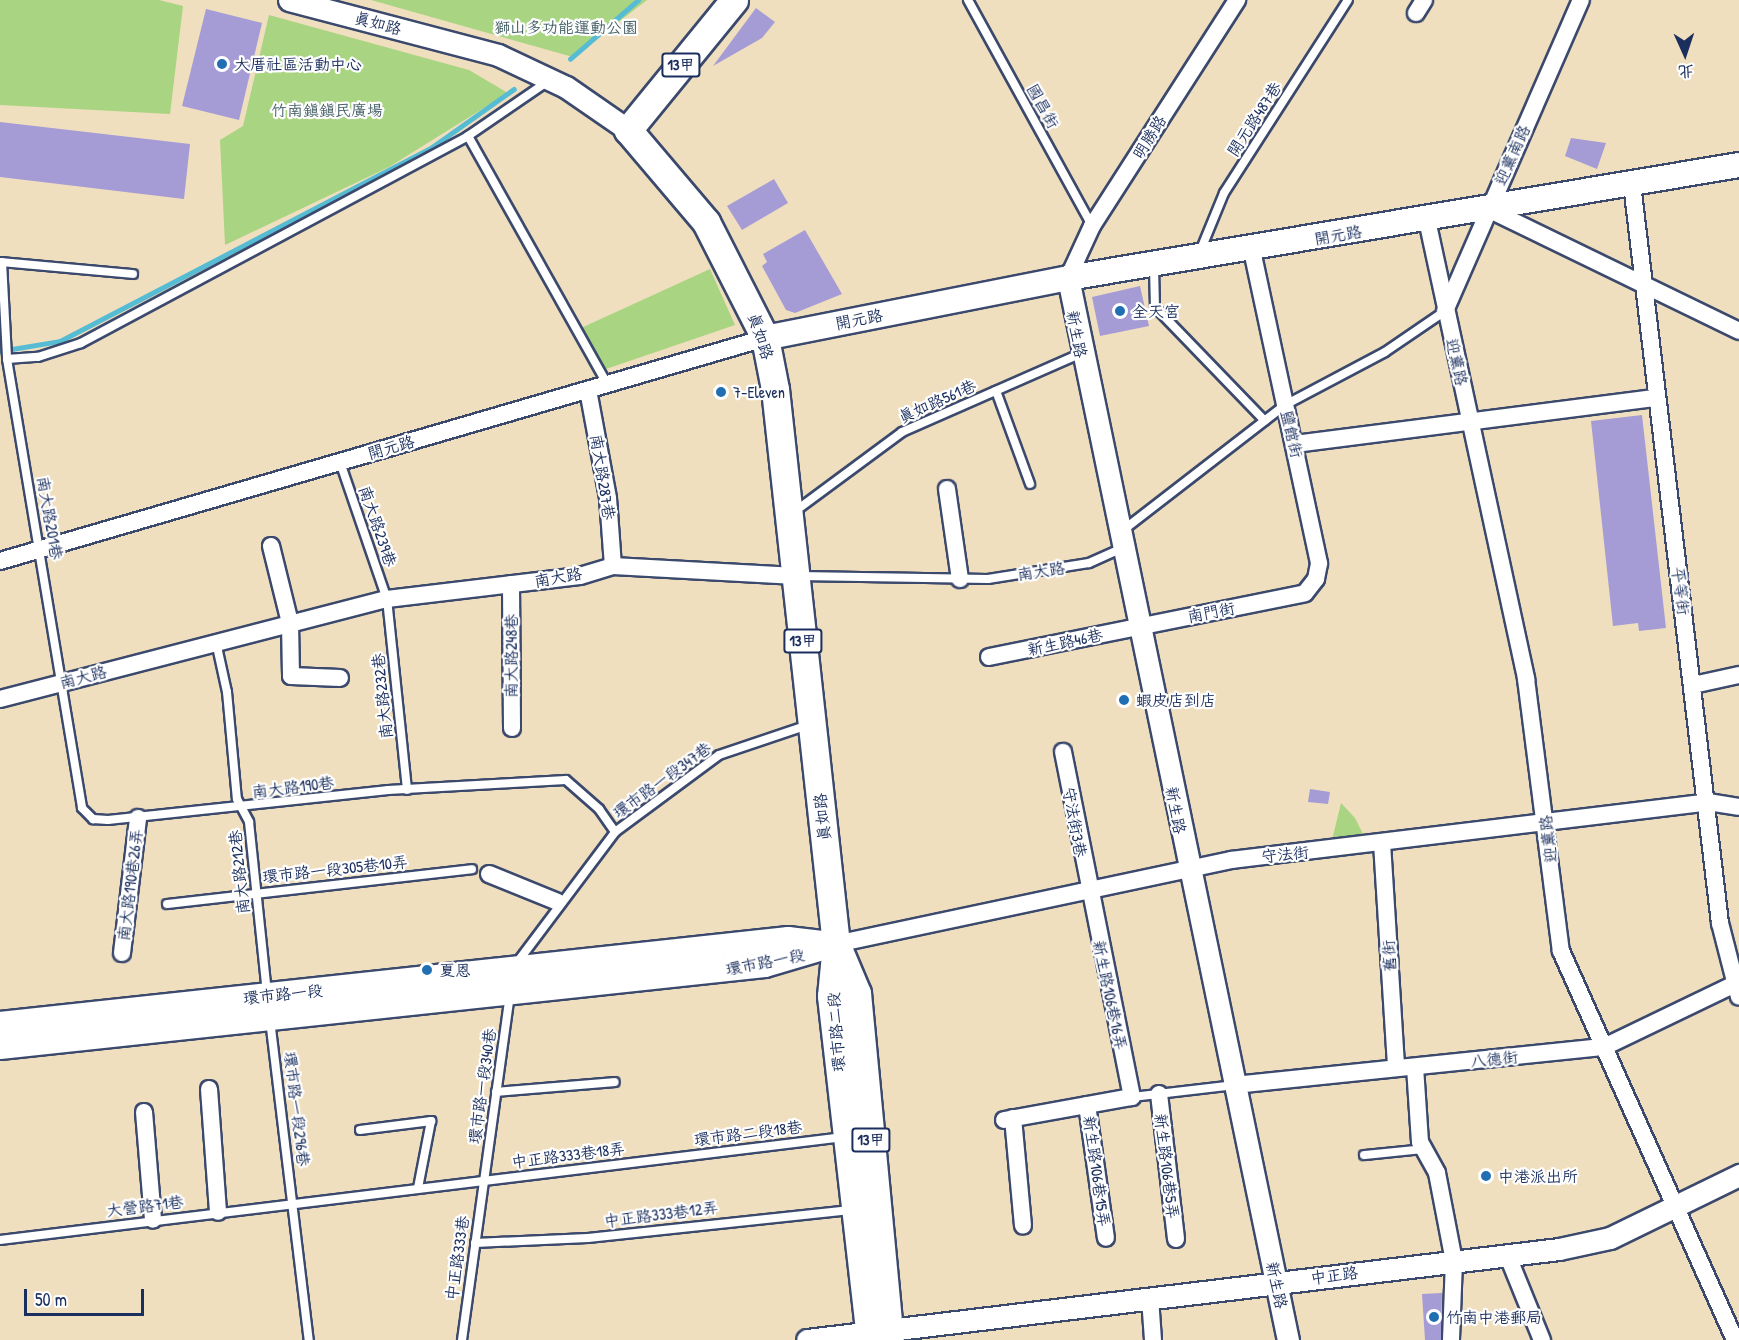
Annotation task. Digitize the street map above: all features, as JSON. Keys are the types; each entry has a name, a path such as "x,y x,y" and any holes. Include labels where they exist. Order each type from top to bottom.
{"main road":[{"name":"13甲","path":"628,130 734,0"},
{"name":"真如路","path":"628,130 706,222 765,338 789,516 836,944"},
{"name":"開元路","path":"765,338 1068,278 1197,260 1739,165"},
{"name":"環市路一段","path":"0,1024 788,939 836,944"},
{"name":"環市路一段","path":"0,1047 510,996 765,966 836,944"},
{"name":"環市路二段","path":"836,944 831,996 852,1210 880,1336"},
{"name":"環市路二段","path":"836,944 857,993 880,1336"}],"street":[{"name":"真如路","path":"289,0 498,55 550,80 628,130"},
{"name":"明勝路","path":"1068,278 1092,226 1237,0"},
{"name":"迎薰南路","path":"1446,311 1488,209 1581,0"},
{"name":"平等街","path":"1632,183 1641,286 1708,802 1720,923 1738,988"},
{"path":"1488,209 1641,286 1739,331"},
{"name":"迎薰路","path":"1427,220 1524,668 1547,821 1561,951 1735,1340"},
{"name":"鹽館街","path":"1252,250 1319,563 1305,593 1283,597"},
{"name":"新生路","path":"1068,278 1080,354 1140,626 1187,870 1288,1340"},
{"name":"開元路","path":"0,561 765,338"},
{"name":"南大路287巷","path":"588,390 608,498 613,566"},
{"path":"1295,444 1656,398"},
{"path":"947,489 960,579"},
{"path":"271,546 290,623 291,676 340,678"},
{"name":"南大路","path":"0,699 387,599 511,584 613,566 796,576"},
{"name":"南大路248巷","path":"511,584 512,728"},
{"name":"南門街","path":"1140,626 1283,597"},
{"name":"新生路46巷","path":"989,657 1140,626"},
{"path":"1693,685 1739,675"},
{"name":"守法街3巷","path":"1063,752 1088,893"},
{"name":"守法街","path":"836,944 1088,893 1187,870 1547,821 1708,802 1739,807"},
{"name":"南大路190巷26弄","path":"122,953 138,818"},
{"name":"舊街","path":"1382,843 1396,1068"},
{"path":"489,873 558,902"},
{"name":"新生路106巷16弄","path":"1088,893 1132,1097"},
{"name":"八德街","path":"1235,1085 1604,1047 1738,988"},
{"path":"1415,1067 1424,1149 1437,1173 1454,1261 1451,1340"},
{"path":"209,1089 218,1212"},
{"name":"新生路106巷5弄","path":"1159,1094 1176,1239"},
{"path":"1023,1226 1009,1119 1132,1097"},
{"name":"新生路106巷15弄","path":"1087,1105 1106,1238"},
{"path":"144,1112 153,1220"},
{"name":"中正路","path":"807,1340 880,1336 1150,1298 1507,1254 1610,1238 1739,1175"},
{"path":"1507,1254 1542,1340"},
{"path":"1150,1298 1153,1340"}],"lane":[{"name":"國昌街","path":"968,0 1092,226"},
{"name":"開元路487巷","path":"1197,260 1203,236 1224,193 1348,0"},
{"path":"7,359 81,343 468,136 550,80"},
{"path":"468,136 607,384"},
{"path":"1,262 133,274"},
{"name":"南大路201巷","path":"1,262 7,359 41,549 61,683"},
{"path":"1154,266 1155,307 1265,421"},
{"name":"南大路","path":"796,576 960,579 1089,564 1285,405 1385,352 1446,311"},
{"name":"真如路561巷","path":"789,516 902,432 1080,354"},
{"path":"996,391 1030,484"},
{"name":"南大路239巷","path":"340,462 387,599"},
{"name":"南大路232巷","path":"387,599 407,790"},
{"name":"南大路212巷","path":"216,642 242,808 249,822 267,995"},
{"name":"南大路190巷","path":"61,683 82,808 93,819 138,818 407,790 566,780 599,809 615,832"},
{"name":"環市路一段347巷","path":"510,996 512,970 558,902 615,832 719,755 811,724"},
{"name":"環市路一段305巷10弄","path":"167,904 472,869"},
{"name":"環市路一段340巷","path":"483,1180 510,996"},
{"name":"環市路一段296巷","path":"270,1019 309,1340"},
{"path":"496,1092 615,1082"},
{"path":"1132,1097 1235,1085"},
{"path":"360,1130 431,1121 418,1188"},
{"name":"環市路二段18巷","path":"656,1159 845,1137"},
{"path":"1364,1155 1424,1149"},
{"name":"中正路333巷18弄","path":"418,1188 656,1159"},
{"name":"中正路333巷","path":"462,1340 483,1180"},
{"name":"大營路71巷","path":"0,1240 418,1188"},
{"name":"中正路333巷12弄","path":"475,1243 588,1238 852,1210"}],"green space":[{"path":"0,0 159,0 183,6 170,114 0,105"},
{"name":"獅山多功能運動公園","path":"371,0 647,0 573,57"},
{"name":"竹南鎮鎮民廣場","path":"269,15 469,70 508,93 389,167 225,245 220,140 243,126"},
{"path":"710,269 735,325 606,369 581,328"},
{"path":"1341,803 1355,818 1365,838 1332,840"}],"building":[{"path":"756,8 775,22 762,38 713,66"},
{"name":"大厝社區活動中心","path":"206,9 262,23 239,120 182,106"},
{"path":"0,122 190,144 184,199 0,177"},
{"path":"1571,138 1606,143 1597,169 1565,156"},
{"path":"774,179 788,203 742,230 727,206"},
{"path":"805,230 842,294 795,313 786,310 762,266 767,262 763,254"},
{"name":"全天宮","path":"1140,286 1149,326 1100,336 1092,297"},
{"path":"1642,415 1666,628 1639,631 1638,623 1613,626 1591,421"},
{"path":"1310,789 1330,792 1328,804 1308,802"},
{"name":"竹南中港郵局","path":"1442,1293 1441,1340 1425,1340 1422,1294"}],"waterway":[{"path":"570,59 638,0"},
{"path":"0,351 60,341 432,147 514,89"}],"place":[{"name":"大厝社區活動中心","path":"222,64"},
{"name":"全天宮","path":"1120,311"},
{"name":"7-Eleven","path":"721,392"},
{"name":"蝦皮店到店","path":"1124,700"},
{"name":"夏恩","path":"427,970"},
{"name":"中港派出所","path":"1486,1176"},
{"name":"竹南中港郵局","path":"1434,1317"}]}
